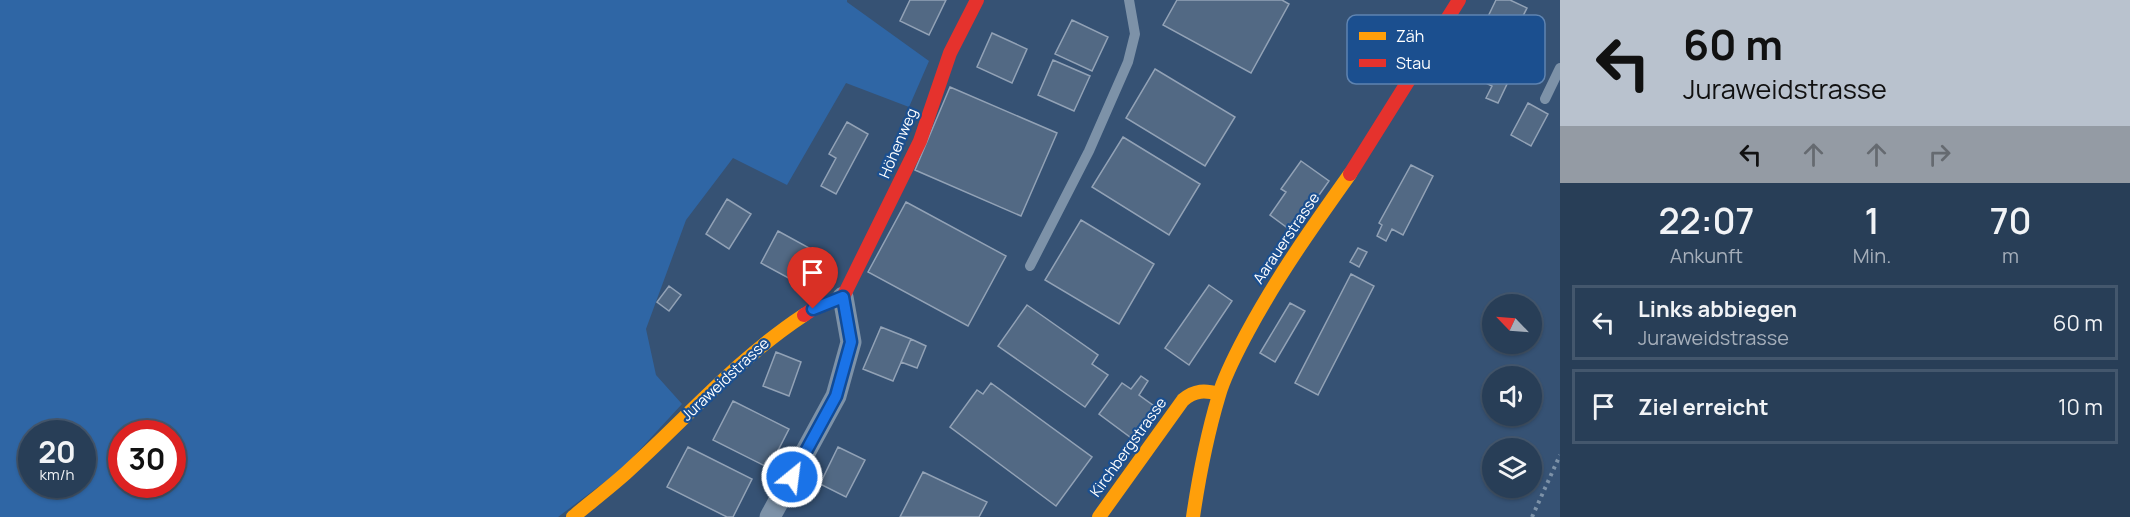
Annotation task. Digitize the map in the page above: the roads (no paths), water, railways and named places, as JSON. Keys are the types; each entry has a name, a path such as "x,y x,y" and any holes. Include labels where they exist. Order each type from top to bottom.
{"street":[{"name":"Höhenweg","path":"843,297 920,141 950,53 977,0"},
{"name":"Aarauerstrasse","path":"1450,15 1459,0"},
{"name":"Aarauerstrasse","path":"1193,517 1199,479 1219,394 1238,352 1265,299 1292,255 1358,164 1407,84"},
{"name":"Juraweidstrasse","path":"573,517 626,473 772,336 813,309 843,297"},
{"path":"770,517 836,396 851,342 843,297"},
{"name":"Kirchbergstrasse","path":"1099,517 1183,400 1190,393 1199,389 1219,394"}],"lane":[{"path":"1030,266 1089,151 1128,62 1135,34 1129,0"},
{"path":"1545,99 1560,68"}]}
